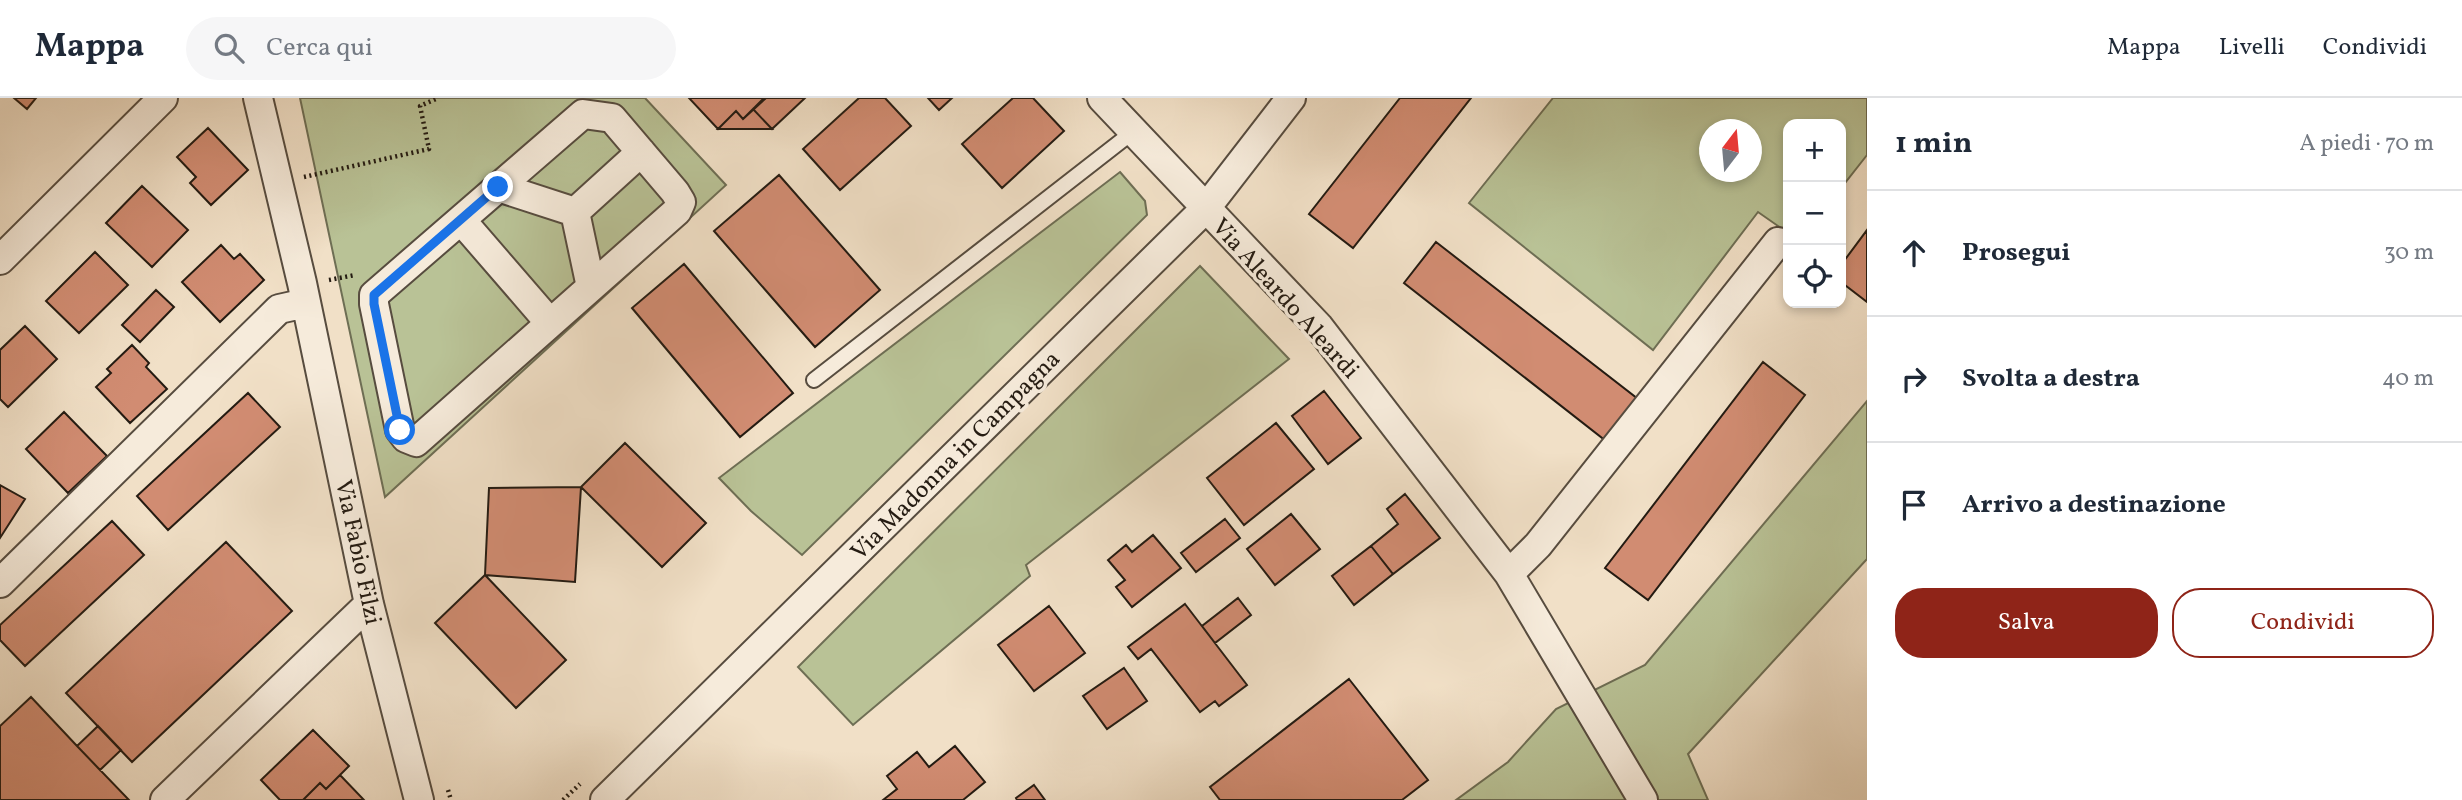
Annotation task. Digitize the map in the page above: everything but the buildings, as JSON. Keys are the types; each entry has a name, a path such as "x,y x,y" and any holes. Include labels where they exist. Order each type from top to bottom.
{"street":[{"path":"0,260 163,98"},
{"name":"Via Fabio Filzi","path":"258,98 306,303 369,604 419,800"},
{"name":"Via Aleardo Aleardi","path":"1102,98 1319,327 1509,574 1643,800"},
{"name":"Via Madonna in Campagna","path":"605,800 1206,208 1291,98"},
{"path":"583,114 612,118 641,152 681,202 677,211 416,442 406,438 400,430 374,295 583,114"},
{"path":"575,212 641,152"},
{"path":"498,187 575,212"},
{"path":"575,212 591,287"},
{"path":"461,220 550,323"},
{"path":"1509,574 1538,545 1778,242"},
{"path":"0,583 279,309 306,303"},
{"path":"165,800 369,604"}],"lane":[{"path":"814,380 1134,131"}],"path":[{"path":"304,177 429,149 420,106 438,98"}],"green space":[{"path":"300,98 645,98 726,185 385,497"},
{"path":"1553,98 1867,98 1867,155 1846,182 1846,119 1783,119 1783,230 1758,212 1653,350 1469,203"},
{"path":"1120,172 1145,201 1147,215 802,555 751,511 719,478"},
{"path":"1200,266 1289,359 1026,565 1030,576 853,725 798,667"},
{"path":"1867,401 1867,559 1688,754 1708,800 1456,800 1508,762 1556,709 1645,665"}],"route":[{"path":"400,430 374,295 498,187"}]}
